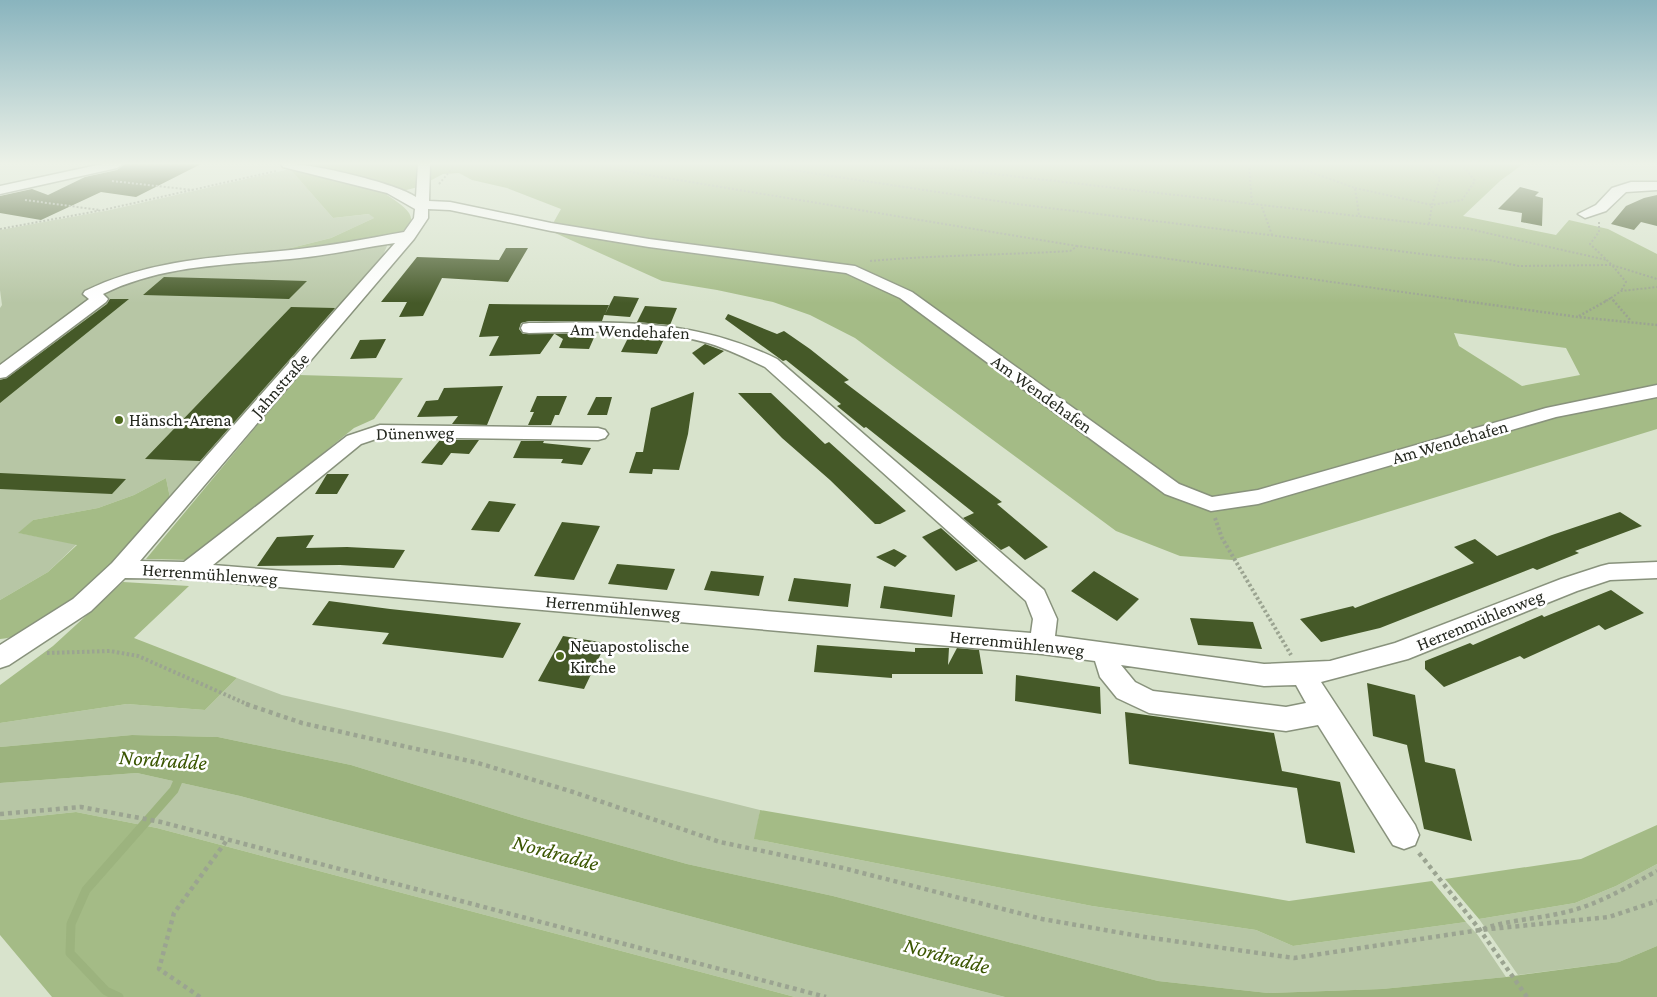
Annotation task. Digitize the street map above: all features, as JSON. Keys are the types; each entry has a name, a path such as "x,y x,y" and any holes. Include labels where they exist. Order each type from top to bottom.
{"street":[{"name":"Jahnstraße","path":"1,657 82,604 120,569 410,236 421,218 422,211"},
{"name":"Am Wendehafen","path":"472,211 551,227 640,241 842,267 878,280 906,295 1172,489 1211,504 1258,497 1553,412 1657,391"},
{"path":"1585,214 1599,211"},
{"path":"0,373 100,299 91,294 116,282 201,262 231,258 274,256 410,236"},
{"name":"Am Wendehafen","path":"529,328 646,328 692,333 746,348 771,363 1036,596 1045,619 1042,644"},
{"name":"Dünenweg","path":"189,571 354,440 365,435 380,431 598,434"},
{"name":"Herrenmühlenweg","path":"120,569 189,571 1042,644 1264,675 1330,671 1398,652 1569,585 1609,572 1657,570"},
{"name":"Herrenmühlenweg","path":"1106,653 1109,670 1126,690 1149,702 1286,719 1313,715 1320,704"},
{"path":"1303,674 1320,704 1404,835"}],"path":[{"path":"0,229 100,211"},
{"path":"863,211 1078,246 1578,316 1657,325"},
{"path":"1071,211 1489,260 1519,266 1612,266 1657,279"},
{"path":"1264,211 1272,235"},
{"path":"1311,211 1469,229 1607,260"},
{"path":"1358,211 1359,215"},
{"path":"1429,224 1431,211"},
{"path":"1578,316 1621,291 1626,282 1590,244"},
{"path":"842,267 885,258 1007,255 1070,251 1078,246"},
{"path":"1621,291 1657,287"},
{"path":"1611,298 1631,321"},
{"path":"1222,538 1303,674"},
{"path":"42,653 110,651 138,656 261,710 302,723 478,763 573,792 720,842 843,868 1042,919 1145,938 1294,958 1480,930 1609,917 1657,901"},
{"path":"0,814 81,807 158,822 826,997"},
{"path":"1404,835 1480,930 1527,997"},
{"path":"200,997 159,969 174,913 227,840"},
{"path":"1480,930 1500,922 1580,908 1622,890 1657,870"}],"shaded area":[{"path":"107,211 326,211 333,218 370,214 374,218 331,238 287,249 390,239 381,260 171,503 166,478 134,495 98,508 33,520 19,533 77,544 48,572 0,600 0,308 2,305 0,290 0,230"},
{"path":"326,211 408,211 411,216 411,221 408,227 401,233 390,239 287,254 287,249 331,238 374,218 369,214 333,218"},
{"path":"560,211 1469,211 1463,216 1556,235 1569,220 1608,229 1657,254 1657,429 1232,560 1180,556 1116,531 855,338 810,315 773,302 662,281 553,232 551,227","holes":["1454,333 1566,348 1580,375 1522,386 1459,346"]},
{"path":"299,375 403,378 374,419 354,428 191,560 146,559"},
{"path":"166,478 171,503 115,562 68,605 44,622 21,634 0,639 0,600 48,572 77,545 18,533 33,520 98,508 134,495"},
{"path":"123,582 189,586 134,638 237,678 205,710 127,704 0,723 0,685 53,646"},
{"path":"237,678 282,695 449,733 760,810 755,839 1092,906 1256,930 1293,946 1466,922 1477,934 1506,977 1382,989 1268,993 1158,981 833,896 687,864 526,819 351,765 218,737 132,735 0,747 0,723 127,704 205,710"},
{"path":"137,773 240,796 794,944 1005,997 795,997 157,828 76,812 0,820 0,783"},
{"path":"760,810 1289,901 1432,881 1466,922 1293,946 1256,930 1092,906 754,839"},
{"path":"76,812 157,828 795,997 52,997 0,935 0,820"},
{"path":"1657,825 1657,864 1616,886 1575,903 1479,919 1445,879 1581,859"},
{"path":"1657,864 1657,946 1619,962 1518,975 1479,919 1575,903 1616,886"}],"water":[{"name":"Nordradde","path":"132,735 218,737 351,765 526,819 687,864 833,896 1158,981 1268,993 1382,989 1506,977 1619,962 1657,946 1657,997 1005,997 794,944 240,796 137,773 0,783 0,747"}],"building":[{"path":"0,211 61,211 41,220 0,213"},
{"path":"1507,211 1543,211 1542,226 1521,222 1522,213"},
{"path":"1622,211 1657,211 1657,226 1641,222 1634,230 1611,224"},
{"path":"506,248 528,248 508,282 442,278 423,316 399,317 407,302 381,302 417,257 499,260"},
{"path":"164,277 307,281 289,299 143,295"},
{"path":"614,296 639,298 630,317 604,315 602,321 529,321 521,323 519,329 523,334 554,334 540,354 489,356 499,336 479,337 489,304 609,305 605,314"},
{"path":"110,299 129,299 0,403 0,380 7,378 107,304"},
{"path":"645,306 677,308 670,325 637,322"},
{"path":"291,307 335,308 200,461 145,459"},
{"path":"728,314 777,334 784,331 810,349 849,380 844,382 1002,502 997,504 1048,547 1025,560 1009,546 1001,550 963,518 974,513 866,427 864,428 837,406 841,404 786,360 783,361 725,319"},
{"path":"596,333 589,349 559,348 563,339 555,334"},
{"path":"630,334 665,337 657,354 621,352"},
{"path":"386,339 376,358 350,359 360,340"},
{"path":"705,344 724,351 704,365 692,353"},
{"path":"503,386 487,425 452,424 458,416 417,417 426,401 438,400 444,388"},
{"path":"694,392 688,434 679,470 653,469 652,474 629,473 636,452 643,452 651,408"},
{"path":"738,393 771,393 825,444 829,442 906,511 880,524 875,524 830,480 782,438"},
{"path":"537,396 567,396 559,415 555,415 551,425 528,425 534,412 530,412"},
{"path":"596,397 612,397 607,415 587,415"},
{"path":"440,440 479,440 469,454 451,453 442,465 421,463"},
{"path":"521,441 544,441 543,443 591,448 582,465 561,463 563,459 513,458"},
{"path":"0,473 126,479 112,494 0,489"},
{"path":"327,474 349,474 337,494 315,494"},
{"path":"489,501 516,504 499,532 471,530"},
{"path":"1620,512 1642,526 1575,551 1579,553 1537,570 1533,568 1380,628 1321,642 1300,619 1353,606 1355,608 1474,563 1454,547 1475,539 1497,556"},
{"path":"562,522 600,526 574,580 534,576"},
{"path":"941,528 978,561 956,571 922,537"},
{"path":"314,535 306,548 347,547 405,550 394,568 340,565 257,566 277,537"},
{"path":"894,549 907,556 895,567 876,557"},
{"path":"617,564 675,569 667,590 608,584"},
{"path":"711,571 764,576 759,596 704,590"},
{"path":"1094,571 1139,599 1117,621 1071,591"},
{"path":"794,578 851,584 848,607 788,601"},
{"path":"884,586 955,595 952,617 880,608"},
{"path":"1611,590 1644,613 1605,630 1599,625 1524,659 1520,656 1444,687 1425,669 1425,661 1470,643 1473,645 1542,615 1544,617"},
{"path":"329,601 521,623 503,658 382,644 389,633 312,625"},
{"path":"1190,618 1253,622 1262,649 1198,645"},
{"path":"563,636 606,643 584,689 538,681"},
{"path":"817,645 915,652 915,648 949,648 948,665 957,648 979,650 983,674 892,674 892,678 814,672"},
{"path":"1016,675 1100,687 1101,714 1015,701"},
{"path":"1367,683 1415,695 1425,762 1455,769 1472,841 1424,829 1407,745 1373,736"},
{"path":"1125,712 1274,733 1282,771 1340,782 1355,853 1306,843 1297,788 1129,764"}],"waterway":[{"name":"Nordradde","path":"119,997 106,991 70,953 71,924 86,890 174,790 180,776"}],"place":[{"name":"Hänsch-Arena","path":"119,420"},
{"name":"Neuapostolische Kirche","path":"560,656"}]}
